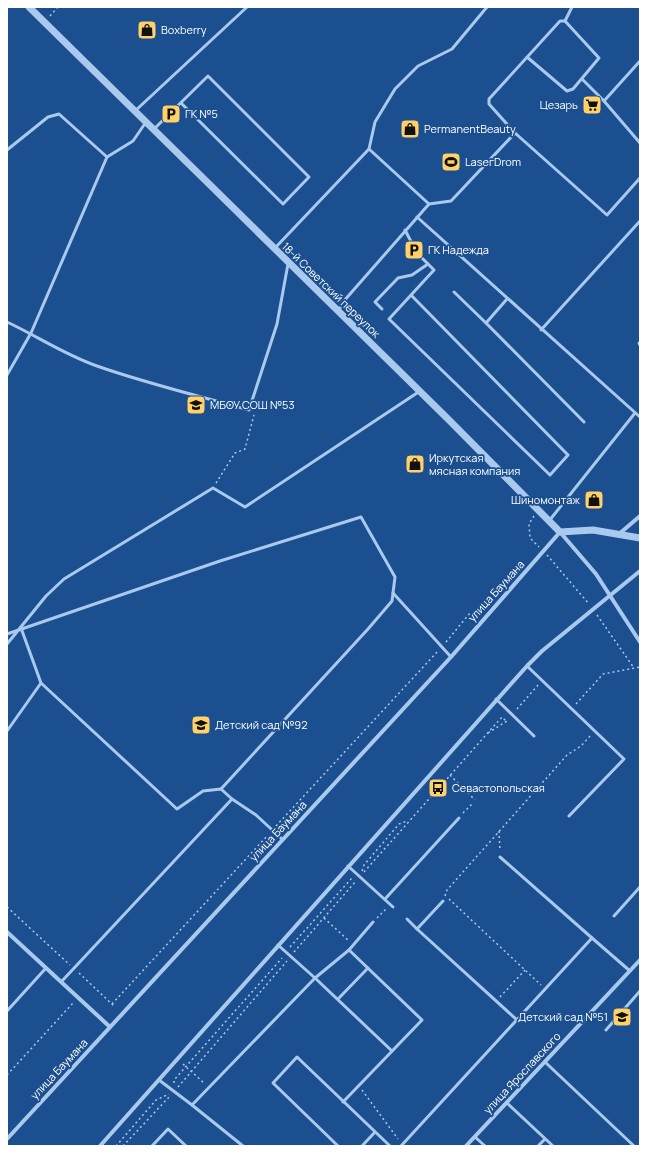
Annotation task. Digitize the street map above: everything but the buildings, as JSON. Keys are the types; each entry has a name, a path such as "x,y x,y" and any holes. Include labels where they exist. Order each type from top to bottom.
{"street":[{"name":"18-й Советский переулок","path":"29,7 154,129 274,250 420,391 560,532"},
{"path":"618,535 640,516"},
{"path":"560,532 593,530 640,538"},
{"name":"улица Баумана","path":"7,1139 451,657 560,532"},
{"path":"560,532 596,574 640,642"},
{"path":"100,1146 496,699 542,651 640,571"},
{"path":"7,932 62,981 110,1027"},
{"name":"улица Ярославского","path":"466,1146 640,960"}],"lane":[{"path":"135,111 247,7"},
{"path":"274,250 370,149 375,122 395,89 418,66 452,49 487,7"},
{"path":"572,7 564,21 560,21 489,99 489,104 515,133 606,215 640,178"},
{"path":"527,56 567,91 573,89 598,58 564,21"},
{"path":"604,101 640,61"},
{"path":"154,129 181,102 208,76 309,177 283,204 181,102"},
{"path":"582,79 604,101 640,142"},
{"path":"7,150 48,118 59,114 107,156"},
{"path":"7,375 31,332 107,156 133,141 146,122"},
{"path":"338,312 343,302 429,204 451,201 515,133"},
{"path":"370,149 429,204"},
{"path":"417,217 541,330 640,417"},
{"path":"541,330 640,221"},
{"path":"405,230 418,253 434,270 411,295 389,319 550,475 568,455 411,295"},
{"path":"7,322 31,332 54,347 96,366 249,410 277,324 288,263"},
{"path":"382,309 375,302 398,278 412,275 428,264"},
{"path":"454,292 584,422"},
{"path":"486,323 507,299"},
{"path":"7,644 46,596 64,579 213,488 245,507 420,391"},
{"path":"549,521 635,413"},
{"path":"7,634 21,628 220,561 361,517 395,577 392,601 221,789 203,791 177,809 41,683 21,628"},
{"path":"393,593 451,657"},
{"path":"527,666 624,759 569,816"},
{"path":"7,731 41,683"},
{"path":"496,699 534,736"},
{"path":"221,789 232,799 256,815 282,840"},
{"path":"62,981 232,799"},
{"path":"385,899 459,818"},
{"path":"500,857 630,971"},
{"path":"348,866 393,907"},
{"path":"614,916 640,887"},
{"path":"417,929 443,901"},
{"path":"407,919 517,1020"},
{"path":"192,1105 315,978 349,950 373,922"},
{"path":"401,1145 592,938"},
{"path":"278,945 338,999 392,1051"},
{"path":"344,1102 422,1020 349,950"},
{"path":"8,1010 46,968"},
{"path":"338,999 368,968"},
{"path":"606,1030 640,991"},
{"path":"338,1146 272,1083 297,1057 390,1146"},
{"path":"544,1062 634,1146"},
{"path":"159,1080 243,1146"},
{"path":"507,1103 553,1146"},
{"path":"152,1146 168,1129 186,1146"},
{"path":"362,1146 375,1132"},
{"path":"475,1137 485,1146"},
{"path":"538,1146 545,1139"}],"path":[{"path":"44,22 58,7"},
{"path":"213,488 235,453 245,449 255,412 249,410"},
{"path":"538,510 528,524 530,538 544,551 593,610 634,668"},
{"path":"112,1004 442,647 470,613"},
{"path":"572,709 603,674 640,667"},
{"path":"486,734 506,721 542,680"},
{"path":"123,1146 174,1092 174,1080 280,958 290,957 290,946 351,879 360,877 364,865 399,824 409,821 502,717 506,721"},
{"path":"443,901 447,890 567,754 581,746 595,731"},
{"path":"450,775 475,800"},
{"path":"459,818 473,803"},
{"path":"499,831 500,857"},
{"path":"445,895 545,989"},
{"path":"373,922 390,904"},
{"path":"7,907 115,1007"},
{"path":"496,1001 525,970"},
{"path":"7,1075 78,997"},
{"path":"178,1058 210,1088"},
{"path":"359,1086 401,1145"},
{"path":"116,1146 156,1100 174,1092"}],"place":[{"name":"Boxberry","path":"147,30"},
{"name":"Цезарь","path":"592,105"},
{"name":"ГК №5","path":"171,114"},
{"name":"PermanentBeauty","path":"410,129"},
{"name":"LaseгDrom","path":"451,162"},
{"name":"ГК Надежда","path":"414,250"},
{"name":"МБОУ СОШ №53","path":"196,405"},
{"name":"Иркутская мясная компания","path":"415,464"},
{"name":"Шиномонтаж","path":"594,500"},
{"name":"Детский сад №92","path":"201,725"},
{"name":"Севастопольская","path":"438,788"},
{"name":"Детский сад №51","path":"622,1017"}]}
